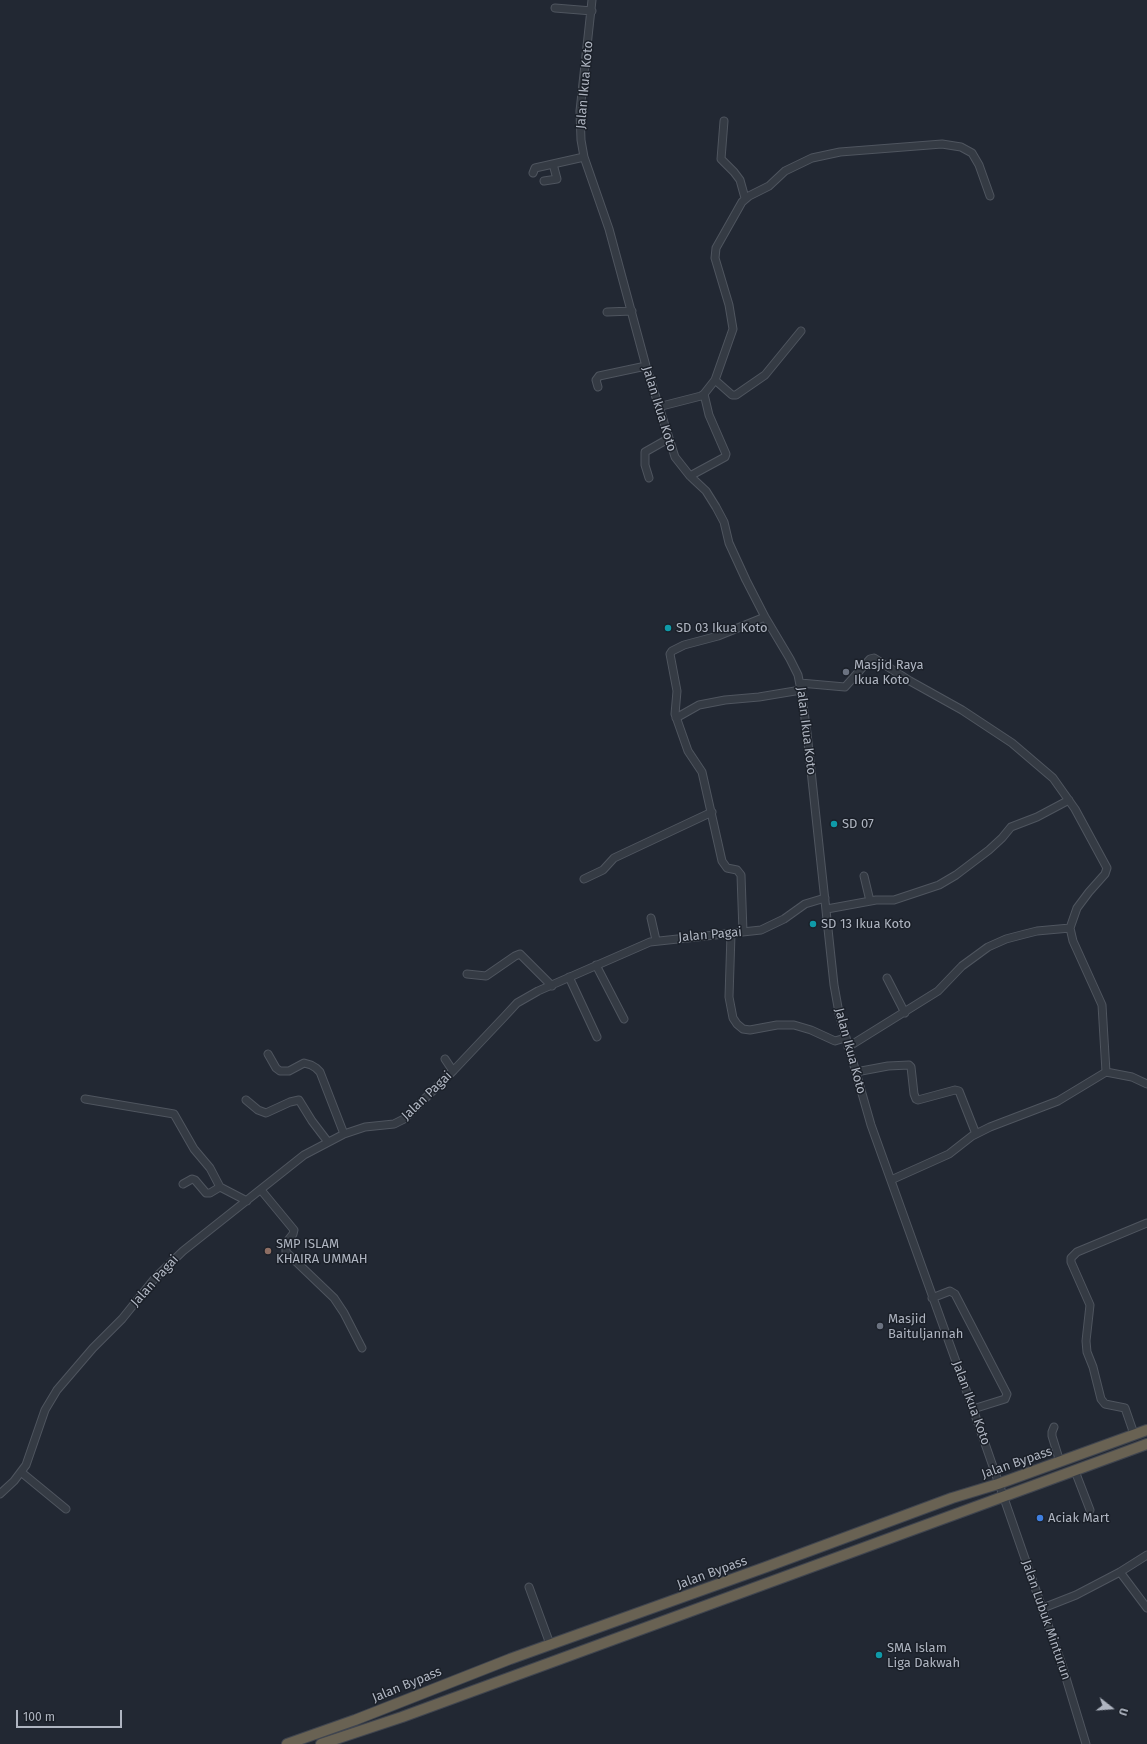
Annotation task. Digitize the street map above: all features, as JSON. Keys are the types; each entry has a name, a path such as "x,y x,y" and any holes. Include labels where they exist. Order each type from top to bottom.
{"highway":[{"name":"Jalan Bypass","path":"287,1744 355,1720 550,1644 952,1498 998,1484 1147,1430"},
{"path":"321,1744 402,1717 1147,1444"},
{"path":"795,1556 800,1570"}],"street":[{"name":"Jalan Ikua Koto","path":"592,0 580,112 581,140 584,157 609,229 646,366 675,458 706,492 716,507 724,522 730,543 764,617 790,659 801,686 838,1013 871,1125 932,1298 974,1410 1003,1496"},
{"path":"555,8 592,11"},
{"path":"724,121 721,159 740,180 745,198"},
{"path":"658,407 685,401 704,394 715,380 733,329 730,311 715,253 735,211 745,198 769,186 785,171 812,158 840,152 935,144 961,147 972,153 979,165 990,196"},
{"path":"534,173 535,168 584,157"},
{"path":"544,181 557,179 553,164"},
{"path":"607,312 632,311"},
{"path":"715,380 732,395 736,395 765,375 800,331"},
{"path":"598,387 596,380 599,376 646,366"},
{"path":"690,476 725,457 726,454 710,415 704,394"},
{"path":"650,478 645,465 645,452 668,439"},
{"path":"743,932 741,875 737,870 726,868 724,865 702,772 688,751 676,718 676,686 670,652 684,645 718,636 764,617"},
{"path":"676,718 693,708 705,704 801,686 845,687 870,659 874,658 962,710 1012,743 1053,778 1069,800 1107,868 1105,874 1088,892 1078,908 1070,928 1073,941 1102,1005 1106,1072"},
{"path":"827,909 870,901 894,900 945,882 996,844 1010,827 1037,817 1069,800"},
{"path":"584,879 603,870 614,858 712,812"},
{"path":"864,876 870,901"},
{"name":"Jalan Pagai","path":"0,1494 21,1472 29,1459 45,1410 51,1398 72,1370 122,1319 168,1264 304,1155 344,1134 365,1127 399,1123 404,1120 453,1071 517,1003 538,992 596,965 656,940 761,930 772,926 805,904 825,898"},
{"path":"651,918 656,940"},
{"path":"848,1046 938,991 958,969 988,947 1006,939 1037,931 1070,928"},
{"path":"731,934 729,997 733,1018 737,1024 743,1029 750,1030 777,1025 794,1025 811,1030 835,1041 846,1038"},
{"path":"467,974 486,976 520,954 552,986"},
{"path":"596,965 624,1019"},
{"path":"569,977 597,1037"},
{"path":"887,978 905,1012"},
{"path":"268,1054 276,1068 280,1071 289,1071 304,1063 311,1065 320,1072 344,1134"},
{"path":"445,1059 453,1071"},
{"path":"856,1072 888,1066 909,1065 911,1067 914,1094 916,1099 918,1100 955,1090 959,1091 976,1134"},
{"path":"891,1180 949,1154 976,1134 990,1127 1058,1101 1106,1072 1132,1077 1147,1084"},
{"path":"85,1099 174,1114 194,1149 210,1168 220,1187 247,1201"},
{"path":"246,1100 258,1110 266,1113 290,1102 299,1100 312,1121 328,1142"},
{"path":"183,1184 192,1179 195,1180 208,1194 220,1187"},
{"path":"261,1190 294,1230 285,1246 286,1252 334,1298 344,1313 362,1348"},
{"path":"1134,1434 1125,1408 1105,1404 1101,1399 1093,1367 1087,1352 1086,1341 1090,1305 1071,1262 1076,1252 1147,1223"},
{"path":"932,1298 950,1291 955,1294 1007,1394 1005,1399 974,1410"},
{"path":"1054,1427 1052,1436 1060,1462"},
{"path":"1075,1471 1090,1510"},
{"path":"21,1472 66,1509"},
{"name":"Jalan Lubuk Minturun","path":"1003,1496 1064,1668 1086,1744"},
{"path":"1043,1608 1076,1595 1120,1572 1147,1555"},
{"path":"1120,1572 1147,1608"},
{"path":"529,1587 550,1644"}],"place":[{"name":"SD 03 Ikua Koto","path":"668,628"},
{"name":"Masjid Raya Ikua Koto","path":"846,672"},
{"name":"SD 07","path":"834,824"},
{"name":"SD 13 Ikua Koto","path":"813,924"},
{"name":"SMP ISLAM KHAIRA UMMAH","path":"268,1251"},
{"name":"Masjid Baituljannah","path":"880,1326"},
{"name":"Aciak Mart","path":"1040,1518"},
{"name":"SMA Islam Liga Dakwah","path":"879,1655"}]}
